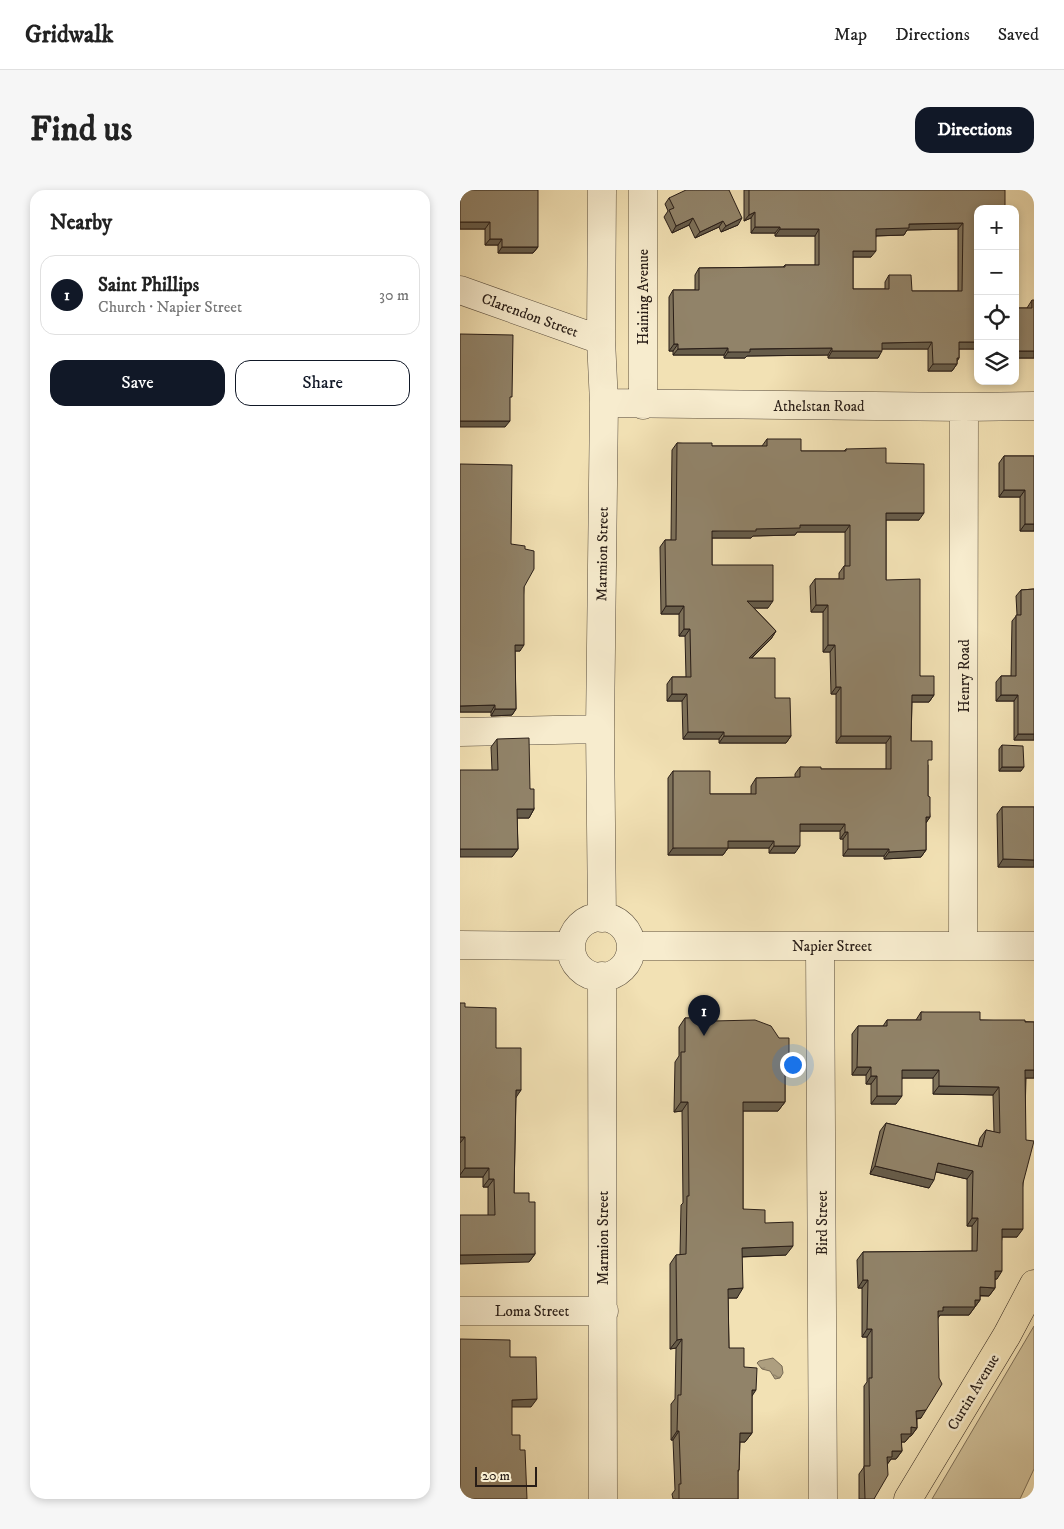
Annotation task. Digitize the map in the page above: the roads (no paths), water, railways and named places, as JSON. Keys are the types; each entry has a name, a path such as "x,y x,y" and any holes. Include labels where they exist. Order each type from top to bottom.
{"main road":[{"name":"Curtin Avenue","path":"908,1499 1007,1335 1034,1284"}],"street":[{"name":"Marmion Street","path":"602,190 601,340 604,403 600,729 602,918"},
{"name":"Haining Avenue","path":"643,190 643,405"},
{"name":"Clarendon Street","path":"460,290 601,340"},
{"name":"Athelstan Road","path":"604,403 643,405 1034,406"},
{"name":"Henry Road","path":"963,946 964,407"},
{"path":"460,732 600,729"},
{"path":"602,918 618,923 629,937 631,946 630,954 621,969 610,976 597,977 588,974 575,963 571,946 577,929 584,922 602,918"},
{"path":"460,945 571,946"},
{"name":"Napier Street","path":"631,946 1034,946"},
{"name":"Bird Street","path":"820,946 823,1499"},
{"name":"Marmion Street","path":"602,976 603,1499"},
{"name":"Loma Street","path":"460,1311 604,1311"}],"water":[{"path":"773,1358 782,1366 783,1373 780,1378 775,1379 770,1371 762,1369 757,1363"}],"place":[{"name":"Saint Phillips","path":"704,1036"}]}
